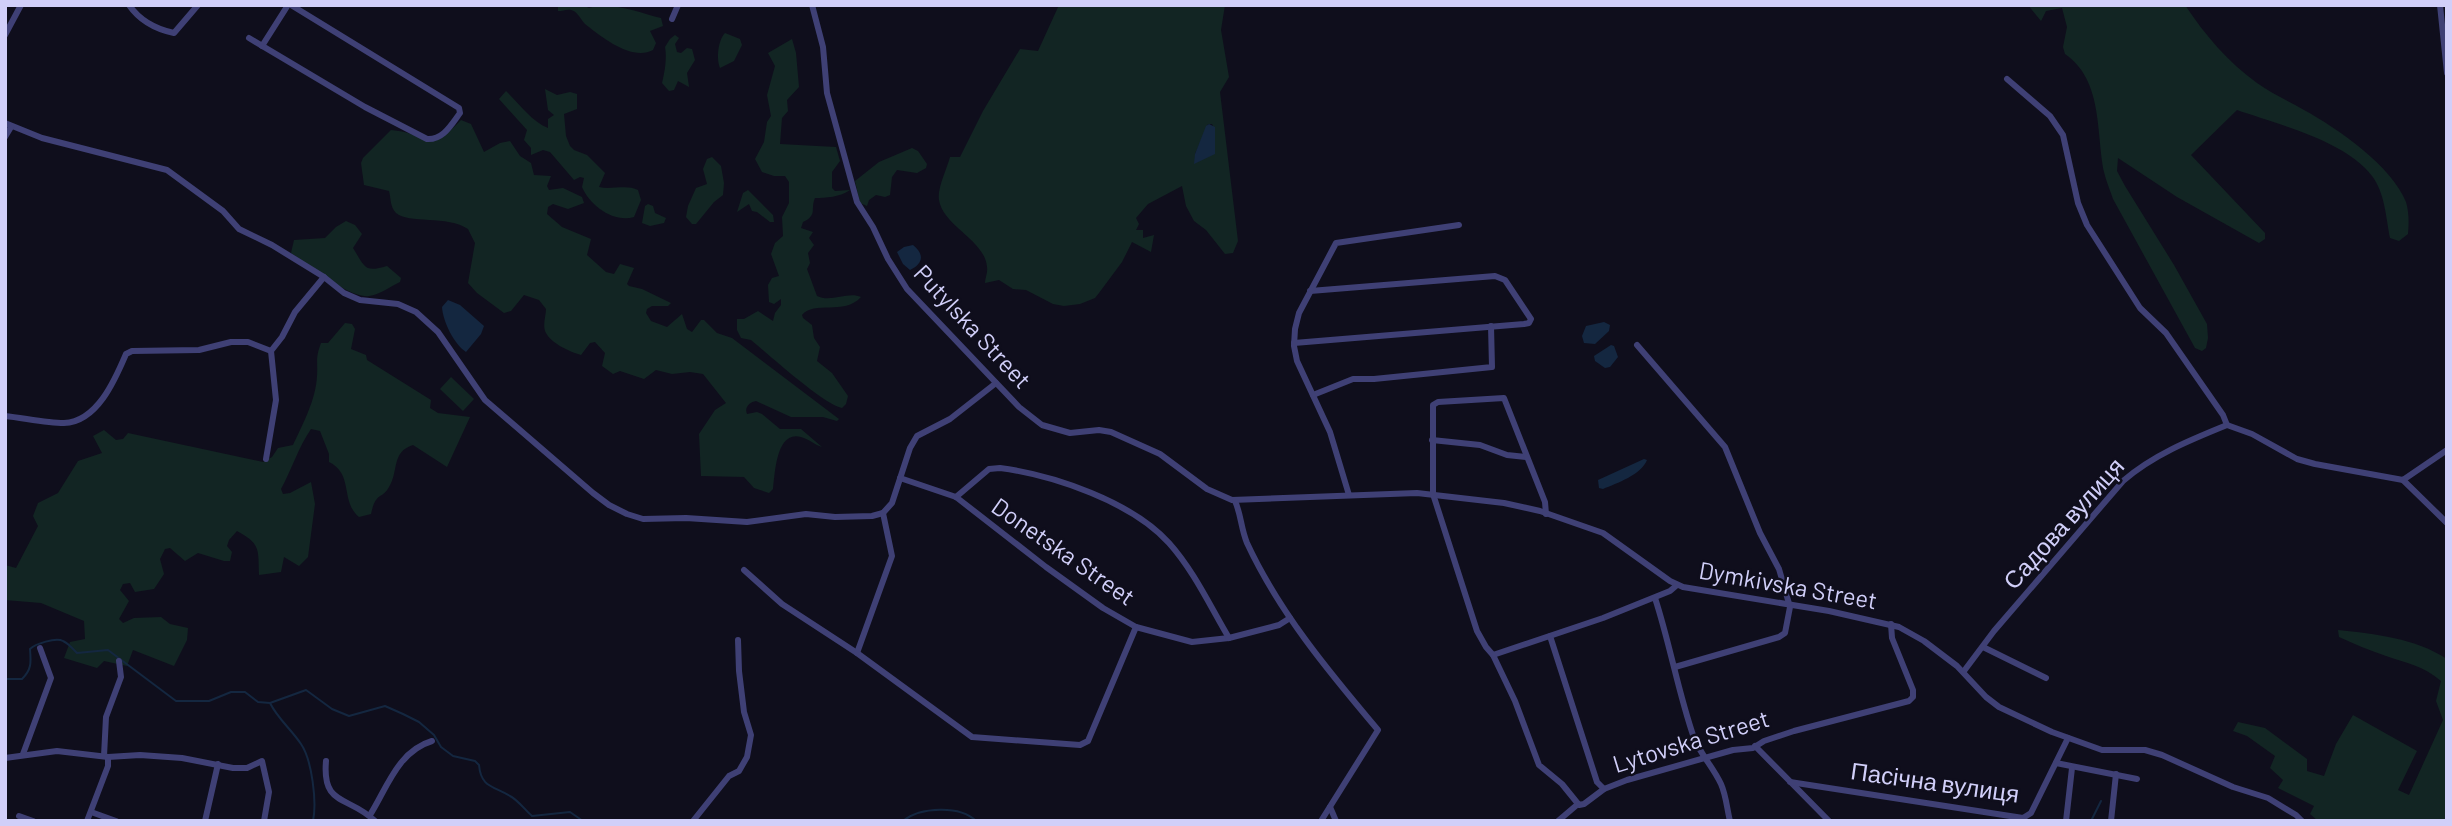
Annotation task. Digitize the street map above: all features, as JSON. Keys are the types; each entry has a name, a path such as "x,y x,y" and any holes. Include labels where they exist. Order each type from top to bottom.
{"street":[{"path":"5,35 21,5"},
{"path":"129,5 136,15 147,23 174,33 198,5"},
{"path":"249,38 262,46 365,107 427,139 436,139 443,135 461,112 459,108 289,5 262,46"},
{"path":"672,19 678,5"},
{"name":"Putylska Street","path":"812,5 823,47 827,93 858,204 907,289 996,383 1042,425 1070,433 1099,430 1111,432 1160,454 1207,489 1235,501"},
{"path":"2440,5 2447,73"},
{"path":"2007,79 2050,116 2063,135 2078,203 2087,225 2140,308 2166,332 2223,415 2227,425 2252,434 2305,461 2403,480 2447,523"},
{"path":"5,137 8,125 42,138 167,170 223,211 239,229 272,245 324,277 344,293 356,299 398,304 424,318 438,332 485,400 609,505 643,519 686,518 747,522 800,515 856,517 883,513 891,503 910,448 917,436 950,419 996,383"},
{"path":"1349,495 1330,432 1296,358 1294,343 1299,313 1336,243 1459,225"},
{"path":"1294,343 1524,324 1530,321 1528,313 1505,280 1495,276 1310,291"},
{"path":"266,459 276,400 271,351 295,312 324,277"},
{"path":"1313,395 1353,379 1492,367 1491,327"},
{"path":"5,416 62,423 84,418 95,408 126,354 132,351 199,350 230,342 247,342 271,351"},
{"path":"1637,345 1723,444 1760,533 1776,563 1789,604 1785,633 1779,637 1675,667"},
{"path":"1546,513 1545,502 1504,398 1438,402 1432,406 1433,494 1478,631 1515,701 1539,765 1562,784 1577,804"},
{"name":"Садова вулиця","path":"1964,671 2123,481 2137,469 2182,443 2227,425"},
{"path":"1432,440 1480,445 1507,455 1526,457"},
{"path":"2403,480 2447,450"},
{"path":"956,497 989,469 1000,468 1080,489 1122,508 1151,527 1170,544 1194,578 1229,638"},
{"name":"Donetska Street","path":"900,478 956,497 1058,576 1103,608 1136,627 1192,642 1229,638 1279,625 1290,618"},
{"name":"Dymkivska Street","path":"1235,501 1433,494 1504,503 1546,513 1603,533 1677,585 1891,624 1924,641 1964,671 1995,705 2104,751 2145,750 2160,754 2233,787 2271,799 2302,821"},
{"path":"1235,501 1247,542 1290,618 1378,730 1321,821"},
{"path":"857,653 892,556 883,513"},
{"path":"744,570 782,604 857,653 972,737 1080,745 1088,741 1136,627"},
{"path":"1493,655 1655,598 1673,590 1677,585"},
{"path":"1655,598 1687,717 1704,758 1721,785 1730,821"},
{"name":"Lytovska Street","path":"1558,821 1577,804 1584,804 1604,789 1704,758 1755,746 1794,731 1911,700 1912,688 1891,634 1891,624"},
{"path":"1550,636 1598,785 1604,789"},
{"path":"693,821 729,776 739,771 747,757 751,735 744,712 738,640"},
{"path":"1983,647 2046,678"},
{"path":"23,754 51,678 40,648"},
{"path":"87,821 108,766 106,717 121,677 118,661"},
{"name":"Пасічна вулиця","path":"1790,782 2027,817 2068,738"},
{"path":"326,761 325,779 329,791 372,818 401,761 425,743 432,741"},
{"path":"1755,746 1829,821"},
{"path":"5,758 57,751 106,757 161,756 247,768 262,761 269,792 264,821"},
{"path":"2056,763 2137,779"},
{"path":"205,821 218,764"},
{"path":"2066,821 2072,768"},
{"path":"2111,821 2116,774"},
{"path":"1330,807 1336,821"},
{"path":"91,811 116,821"},
{"path":"19,816 33,821"}],"green space":[{"path":"558,5 583,5 589,8 605,5 624,8 661,18 663,26 650,31 656,43 653,50 637,53 619,47 603,37 574,11 558,11"},
{"path":"1059,5 1225,5 1221,30 1229,77 1220,92 1238,241 1233,253 1225,254 1206,230 1194,221 1186,206 1182,186 1148,204 1136,218 1139,224 1136,230 1143,230 1143,238 1154,235 1151,252 1132,242 1122,262 1095,298 1064,306 1053,304 1026,290 1013,289 999,280 985,283 985,257 948,218 939,200 939,190 950,157 960,157 983,111 1020,49 1038,51","holes":["1208,124 1212,124 1215,130 1215,154 1195,154"]},
{"path":"2028,5 2185,5 2218,47 2246,75 2332,127 2362,149 2389,175 2406,202 2408,234 2399,241 2390,238 2380,190 2372,176 2346,153 2310,135 2237,110 2191,155 2265,233 2265,239 2259,243 2177,197 2118,158 2117,171 2125,186 2207,324 2206,348 2202,351 2195,348 2113,199 2104,172 2092,92 2086,78 2065,54 2063,47 2067,27 2062,8 2046,11 2041,21"},
{"path":"725,33 740,39 742,45 734,61 720,68 718,50"},
{"path":"675,35 679,38 675,44 677,52 692,49 695,60 687,73 689,87 678,81 674,90 669,91 662,83 665,47"},
{"path":"792,39 799,87 787,100 788,111 782,118 780,144 836,147 840,161 832,172 832,188 835,191 850,190 838,196 815,198 812,214 803,222 801,228 813,232 809,238 814,245 808,253 810,263 807,269 817,296 861,297 846,306 814,309 802,315 812,325 814,338 820,347 817,361 832,373 848,396 842,408 810,389 751,340 741,338 737,330 737,319 744,319 758,311 773,321 781,305 781,299 774,304 769,302 768,285 772,278 779,276 771,254 775,243 783,236 782,217 789,203 789,182 785,176 762,172 755,159 764,142 767,122 771,116 767,95 775,66 768,53"},
{"path":"545,89 557,95 570,92 577,94 577,109 564,114 570,146 587,155 605,173 599,187 629,187 638,190 641,200 634,217 619,218 597,206 582,187 584,178 574,180 550,152 543,150 531,155 531,148 524,140 527,130 499,99 506,91 531,117 548,128 548,119 554,115 548,110"},
{"path":"461,120 471,124 484,152 510,141 520,156 531,163 534,175 551,176 547,186 549,190 563,188 582,197 584,203 568,209 553,204 548,207 547,214 562,227 591,239 587,255 606,272 614,274 620,264 634,268 627,284 629,286 671,303 668,306 652,306 647,309 646,313 651,321 667,327 682,314 687,329 692,332 701,320 704,320 717,333 732,338 839,419 791,417 756,401 747,407 747,414 762,414 780,429 801,429 822,447 801,437 786,440 778,455 773,489 769,493 754,488 744,477 701,476 699,434 715,410 726,403 703,374 672,374 656,370 644,379 620,371 613,374 602,366 605,353 595,342 590,343 581,355 561,347 548,337 544,327 546,309 539,300 524,295 511,311 504,313 477,293 468,283 475,243 468,229 450,222 410,218 396,213 389,191 364,185 361,163 391,130 434,140 450,131"},
{"path":"912,148 918,151 927,164 926,168 917,173 897,170 892,177 890,195 876,195 869,200 867,206 860,203 855,181 879,162"},
{"path":"712,157 721,166 723,195 696,224 692,224 686,217 688,206 696,188 707,184 703,169 707,159"},
{"path":"748,190 773,215 774,222 752,211 749,204 737,212 743,193"},
{"path":"645,206 653,206 655,213 666,218 664,223 650,226 642,223"},
{"path":"346,221 355,225 362,234 353,248 363,264 374,269 387,266 401,278 400,282 377,294 361,295 329,280 291,253 294,240 325,238"},
{"path":"345,323 352,324 355,329 351,349 366,355 367,360 431,400 430,408 438,413 470,417 447,467 413,445 406,448 398,457 389,487 375,502 371,514 359,517 353,511 342,473 329,462 329,454 320,431 311,429 281,489 283,494 290,493 311,482 315,504 308,557 299,566 284,557 281,572 259,575 257,548 237,531 227,546 232,552 230,561 198,553 185,561 170,548 165,549 160,559 164,574 154,589 135,592 130,583 123,584 120,590 129,601 119,619 123,623 134,618 161,617 170,624 188,628 187,640 174,666 133,650 127,666 104,661 97,668 64,658 70,642 85,639 84,621 41,603 5,600 5,565 16,568 38,526 33,516 38,503 58,493 78,461 102,453 93,436 104,430 116,440 123,439 128,433 263,462 272,457 278,448 293,445 314,394 321,343 328,343"},
{"path":"451,377 474,399 463,411 440,389"},
{"path":"2338,630 2380,635 2408,642 2447,659 2447,821 2318,821 2310,814 2314,806 2278,788 2283,780 2270,768 2275,756 2247,736 2233,731 2238,722 2265,728 2307,759 2307,771 2324,776 2336,744 2353,715 2417,751 2398,790 2409,795 2443,720 2436,701 2441,681 2421,668 2339,637"}],"water":[{"path":"1209,124 1215,127 1215,154 1194,164 1195,154"},
{"path":"913,245 921,258 910,270 903,264 897,252"},
{"path":"448,300 460,305 484,326 466,352 453,338 444,319 442,307"},
{"path":"1604,322 1610,325 1609,331 1595,344 1584,343 1582,336 1586,326"},
{"path":"1611,345 1618,357 1610,367 1605,368 1595,361 1594,356"},
{"path":"1647,460 1644,465 1634,474 1603,489 1599,488 1598,480"}],"waterway":[{"path":"5,679 22,679 28,672 30,649 46,642 60,640 77,653 108,650 176,701 209,701 231,692 245,692 258,702 270,703 306,690 332,709 349,716 385,706 419,722 434,735 441,747 453,756 475,761 485,782 513,798 532,816 570,812 583,821"},
{"path":"270,703 305,751 313,781 313,821"},
{"path":"2091,821 2101,801"},
{"path":"903,821 919,813 940,810 960,812 976,821"}]}
